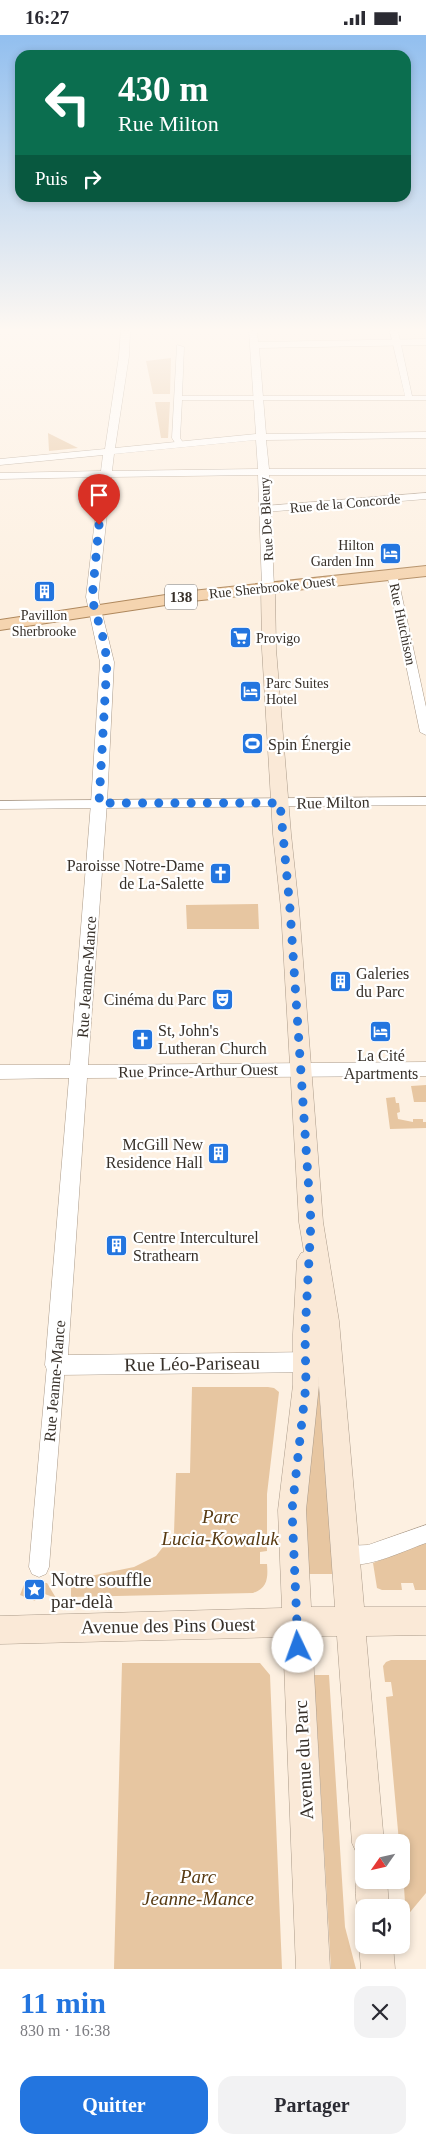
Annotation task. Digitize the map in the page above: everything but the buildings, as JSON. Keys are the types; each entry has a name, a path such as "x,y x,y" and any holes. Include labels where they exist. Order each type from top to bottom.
{"main road":[{"name":"Rue Sherbrooke Ouest","path":"0,625 95,610 268,587 426,571"},
{"name":"Avenue du Parc","path":"268,587 267,611 280,803 290,909 311,1222 327,1321 317,1362 306,1385 292,1510 313,1969"},
{"name":"Avenue du Parc","path":"317,1362 346,1555 367,1834"},
{"name":"Avenue des Pins Ouest","path":"0,1629 426,1621"},
{"path":"377,1954 378,1969"}],"street":[{"name":"Rue Jeanne-Mance","path":"40,1567 99,803 107,662 104,641 92,599 92,589 106,473 115,421"},
{"path":"177,421 176,438 180,444"},
{"name":"Rue De Bleury","path":"259,421 268,587"},
{"path":"0,462 260,437 426,435"},
{"path":"0,476 106,473 426,472"},
{"name":"Rue de la Concorde","path":"265,509 426,496"},
{"name":"Rue Hutchison","path":"392,575 426,732"},
{"name":"Rue Milton","path":"0,805 426,801"},
{"name":"Rue Prince-Arthur Ouest","path":"0,1072 426,1069"},
{"name":"Rue Léo-Pariseau","path":"56,1365 317,1362"},
{"path":"346,1555 368,1554 426,1534"}],"green space":[{"path":"158,421 169,421 168,438 161,438"},
{"path":"48,433 78,448 49,451"},
{"path":"258,904 259,929 187,929 186,905"},
{"path":"426,1085 426,1102 414,1102 411,1086"},
{"path":"395,1097 396,1103 399,1103 400,1112 397,1113 398,1119 413,1122 413,1119 423,1119 423,1122 426,1122 426,1128 390,1129 386,1098"},
{"name":"Parc Lucia-Kowaluk","path":"192,1387 268,1387 274,1388 279,1392 267,1494 267,1551 260,1552 260,1564 267,1564 267,1578 264,1585 253,1593 71,1597 71,1580 134,1567 156,1556 174,1533 176,1473 190,1473"},
{"path":"315,1391 319,1391 333,1574 309,1574 305,1513"},
{"path":"426,1543 426,1590 415,1590 413,1583 401,1583 402,1590 382,1590 377,1588 373,1563"},
{"path":"25,1582 47,1583 56,1598 39,1592 35,1601 20,1595"},
{"path":"391,1660 426,1660 426,1893 410,1912 410,1899 405,1899 404,1889 410,1889 410,1834 398,1834 386,1697 393,1696 391,1682 385,1682 383,1666"},
{"name":"Parc Jeanne-Mance","path":"122,1663 260,1663 270,1675 282,1969 114,1969"},
{"path":"314,1675 329,1675 345,1927 356,1969 331,1969"}],"place":[{"name":"Hilton Garden Inn","path":"390,553"},
{"name":"Pavillon Sherbrooke","path":"44,592"},
{"name":"Provigo","path":"240,638"},
{"name":"Parc Suites Hotel","path":"250,691"},
{"name":"Spin Énergie","path":"252,744"},
{"name":"Paroisse Notre-Dame de La-Salette","path":"220,874"},
{"name":"Galeries du Parc","path":"340,982"},
{"name":"Cinéma du Parc","path":"222,999"},
{"name":"La Cité Apartments","path":"381,1031"},
{"name":"St, John's Lutheran Church","path":"142,1039"},
{"name":"McGill New Residence Hall","path":"219,1153"},
{"name":"Centre Interculturel Strathearn","path":"117,1246"},
{"name":"Notre souffle par-delà","path":"35,1590"}],"route":[{"path":"99,525 92,599 104,641 107,662 99,803 280,803 290,909 311,1222 305,1334 306,1385 292,1500 298,1647"}]}
